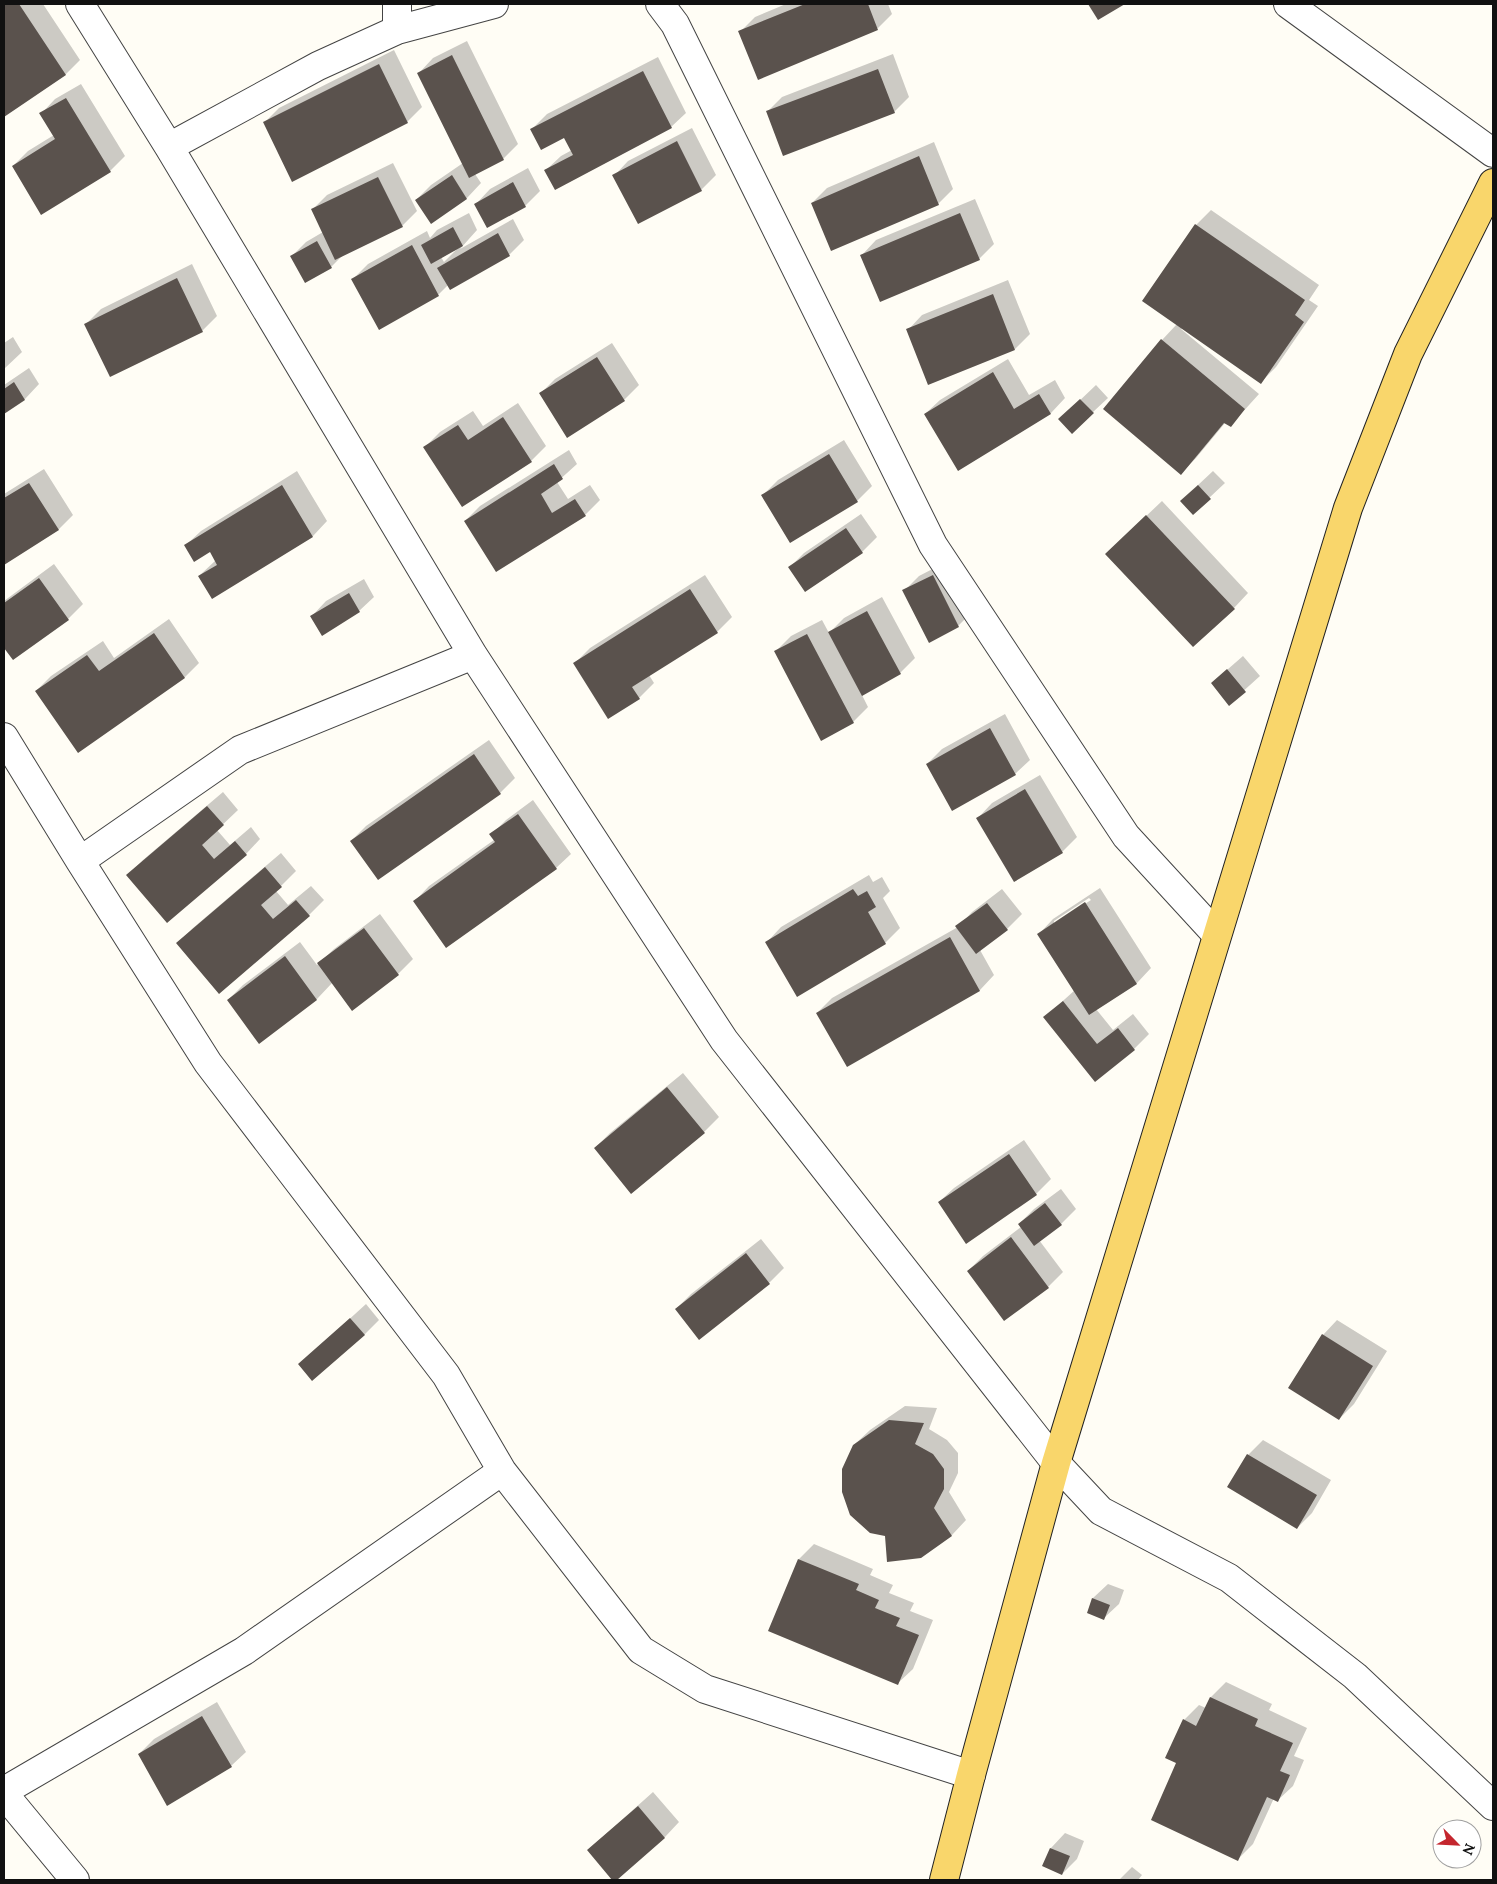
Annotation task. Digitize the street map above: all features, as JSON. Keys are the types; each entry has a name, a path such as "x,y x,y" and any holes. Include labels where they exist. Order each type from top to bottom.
{"main road":[{"path":"944,1880 1056,1463 1216,934 1348,508 1408,354 1493,183"}],"street":[{"path":"80,4 169,147 473,655 724,1040 1056,1463 1101,1511 1229,1578 1355,1676 1493,1806"},
{"path":"169,147 318,66 397,17 494,4"},
{"path":"660,4 675,24 933,545 1126,836 1216,934"},
{"path":"1288,4 1493,153"},
{"path":"80,861 240,750 473,655"},
{"path":"4,737 208,1063 446,1375 502,1471 641,1650 705,1689 971,1775"},
{"path":"75,1880 4,1793 244,1651 502,1471"}],"building":[{"path":"4,4 19,4 66,75 4,117"},
{"path":"805,4 868,4 878,30 758,80 738,31"},
{"path":"1088,4 1125,4 1098,20"},
{"path":"452,55 504,160 469,178 417,73"},
{"path":"379,64 408,123 292,182 263,122"},
{"path":"878,69 895,113 783,156 766,111"},
{"path":"643,71 672,128 555,190 544,170 573,155 564,138 541,150 530,129"},
{"path":"66,98 111,172 41,215 12,166 55,139 39,113"},
{"path":"677,141 702,191 638,224 612,175"},
{"path":"919,156 939,205 831,251 811,203"},
{"path":"452,175 467,199 431,224 415,200"},
{"path":"378,177 403,227 335,260 311,209"},
{"path":"513,182 526,207 487,228 474,204"},
{"path":"960,213 980,260 880,302 860,255"},
{"path":"1195,224 1305,300 1295,315 1304,322 1261,384 1142,301"},
{"path":"453,227 463,246 431,264 421,245"},
{"path":"498,233 510,256 450,290 437,268"},
{"path":"317,241 332,268 305,283 290,256"},
{"path":"412,245 439,296 379,330 351,279"},
{"path":"177,278 203,332 110,377 84,324"},
{"path":"993,294 1015,350 928,385 906,329"},
{"path":"1161,339 1245,409 1231,427 1224,423 1181,475 1103,409"},
{"path":"597,357 625,401 567,438 539,393"},
{"path":"993,372 1014,409 1039,394 1051,414 958,471 924,414"},
{"path":"14,382 25,400 4,414 4,389"},
{"path":"1080,399 1094,413 1072,434 1058,419"},
{"path":"503,417 532,462 462,507 423,447 458,425 468,440"},
{"path":"829,454 858,502 790,543 761,495"},
{"path":"554,464 563,479 541,494 552,513 575,499 586,516 496,572 464,521"},
{"path":"29,483 59,530 4,565 4,498"},
{"path":"282,485 313,537 212,599 198,576 217,565 210,552 194,562 184,545"},
{"path":"1198,485 1211,499 1193,515 1180,501"},
{"path":"1146,515 1235,609 1193,647 1105,554"},
{"path":"846,528 863,553 805,592 788,567"},
{"path":"933,575 959,627 929,643 902,590"},
{"path":"39,578 69,620 13,660 4,648 4,603"},
{"path":"690,589 718,633 632,687 640,699 608,719 573,663"},
{"path":"349,593 360,612 322,636 310,616"},
{"path":"867,611 901,674 862,696 828,632"},
{"path":"154,633 185,678 78,753 35,691 87,655 99,671"},
{"path":"807,634 854,723 821,741 774,651"},
{"path":"1227,669 1246,692 1229,706 1211,683"},
{"path":"990,728 1016,775 952,811 926,764"},
{"path":"474,754 501,794 378,880 350,841"},
{"path":"1025,789 1063,853 1014,882 976,818"},
{"path":"207,806 224,825 202,845 214,859 235,841 247,855 167,923 126,875"},
{"path":"518,814 557,869 446,948 413,901 495,842 489,834"},
{"path":"265,867 282,887 261,905 273,919 296,900 310,916 219,994 176,943"},
{"path":"853,889 858,896 867,891 876,907 868,912 886,944 797,997 765,942"},
{"path":"1085,902 1137,984 1089,1015 1037,934"},
{"path":"987,903 1008,930 976,954 955,926"},
{"path":"364,928 399,975 352,1011 317,963"},
{"path":"950,937 980,991 847,1067 816,1013"},
{"path":"285,956 317,1000 259,1044 227,1000"},
{"path":"1063,1001 1097,1044 1118,1028 1135,1050 1095,1082 1043,1017"},
{"path":"667,1087 705,1133 631,1194 594,1148"},
{"path":"1009,1154 1037,1195 966,1244 938,1202"},
{"path":"1045,1203 1062,1225 1034,1246 1018,1224"},
{"path":"1011,1237 1049,1288 1004,1321 967,1271"},
{"path":"746,1253 770,1284 699,1340 675,1309"},
{"path":"350,1318 365,1335 312,1381 298,1364"},
{"path":"1322,1334 1373,1366 1339,1420 1288,1388"},
{"path":"889,1420 924,1423 915,1444 933,1454 944,1469 944,1489 934,1508 952,1536 921,1558 887,1562 885,1536 870,1533 850,1515 842,1492 842,1469 853,1445"},
{"path":"1247,1454 1317,1495 1297,1529 1227,1487"},
{"path":"798,1559 859,1584 856,1590 879,1600 875,1608 900,1618 896,1626 919,1635 898,1685 768,1631"},
{"path":"1092,1598 1110,1605 1104,1620 1087,1613"},
{"path":"1210,1697 1258,1719 1255,1726 1293,1743 1280,1771 1290,1775 1278,1802 1267,1797 1238,1861 1151,1820 1176,1763 1165,1758 1183,1719 1196,1726"},
{"path":"202,1716 232,1767 167,1806 138,1754"},
{"path":"638,1806 665,1838 617,1880 612,1880 587,1850"},
{"path":"1050,1848 1070,1856 1062,1875 1042,1866"}]}
